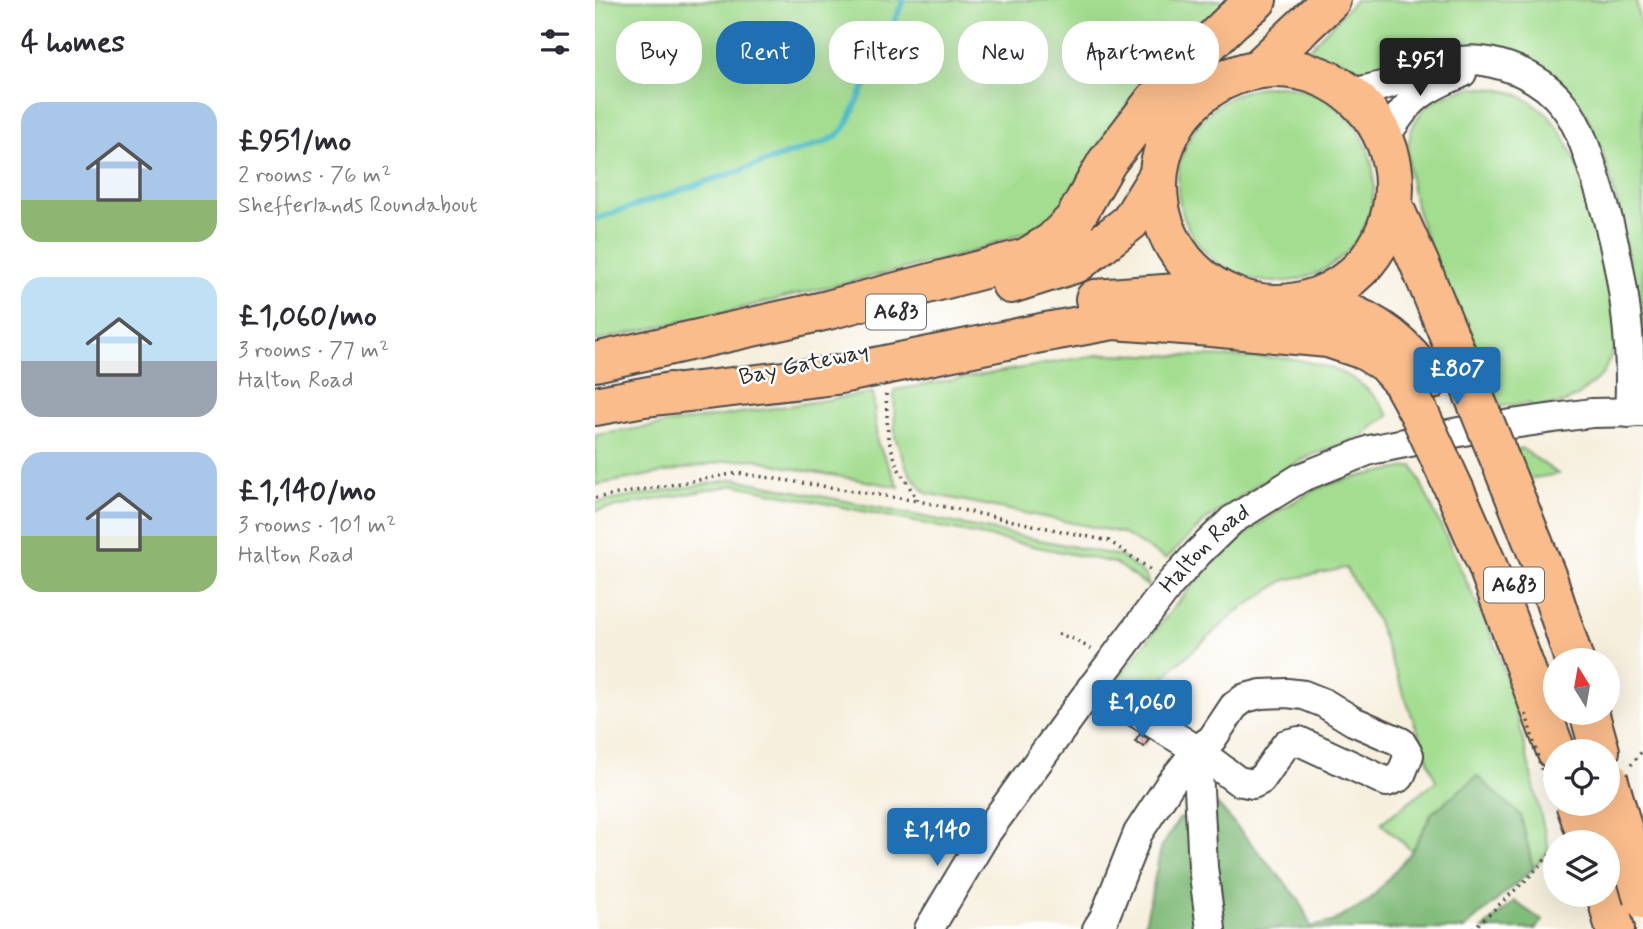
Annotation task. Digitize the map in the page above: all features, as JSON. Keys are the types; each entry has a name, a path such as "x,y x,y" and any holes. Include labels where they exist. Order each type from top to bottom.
{"highway":[{"path":"595,362 828,310 1026,258 1052,242 1074,219 1107,163 1153,101 1233,20 1257,0"},
{"path":"1258,69 1331,0"},
{"path":"1258,69 1290,69 1321,77 1349,94 1370,114 1384,138 1391,160 1393,205 1385,232 1371,257 1351,278 1327,293 1300,302 1272,304 1245,300 1219,290 1197,274 1179,254 1166,230 1159,204 1158,176 1162,154 1170,133 1182,114 1216,84 1258,69"},
{"name":"Bay Gateway","path":"595,373 830,327 1013,284 1076,263 1130,222 1158,176"},
{"path":"1393,205 1467,379 1480,487"},
{"name":"Bay Gateway","path":"595,406 832,361 1021,315 1105,298 1219,290"},
{"path":"1300,302 1336,309 1370,323 1391,336 1420,366 1415,381"},
{"path":"646,397 836,375 1113,320 1328,338 1364,350 1415,381 1447,418 1480,487"},
{"name":"A683","path":"1480,487 1548,580 1570,648"},
{"name":"A683","path":"1480,487 1523,610 1537,699 1559,739"},
{"path":"1537,699 1552,739"},
{"path":"1619,816 1643,899"},
{"path":"1609,907 1615,929"}],"street":[{"path":"1349,94 1387,84 1439,64 1487,62 1528,75 1549,90 1566,108 1586,147 1614,240 1627,315 1636,412"},
{"path":"1384,138 1420,94 1487,62"},
{"name":"Halton Road","path":"929,929 987,832 1091,688 1170,584 1198,552 1232,520 1300,478 1370,450 1457,432 1592,413 1636,412"},
{"path":"1091,688 1197,750 1238,781 1253,784 1261,780 1286,744 1299,741 1387,782 1400,777 1409,755 1401,742 1304,695 1261,694 1245,698 1234,706 1212,739 1197,750 1170,784 1138,833 1104,918 1097,929"},
{"path":"1197,750 1203,867 1211,929"}],"path":[{"path":"886,391 888,438 898,468 918,501"},
{"path":"595,498 738,473 918,501 1108,541 1162,578"},
{"path":"1058,634 1074,639 1112,661"},
{"path":"1537,699 1549,739"},
{"path":"1473,929 1543,862"}],"green space":[{"path":"595,0 1229,0 1205,21 1062,21 1062,84 1145,84 1128,103 1060,207 1038,228 965,254 595,341"},
{"path":"1355,0 1636,0 1643,41 1643,344 1620,214 1604,157 1587,116 1560,80 1538,66 1373,73 1307,51"},
{"path":"1276,86 1313,94 1345,115 1366,147 1374,184 1366,221 1345,253 1313,274 1276,282 1239,274 1207,253 1186,221 1178,184 1186,147 1207,115 1239,94"},
{"path":"1474,87 1515,93 1548,115 1561,132 1575,159 1594,212 1615,318 1615,346 1603,374 1579,395 1564,403 1532,409 1530,403 1494,407 1419,217 1408,166 1409,143 1414,124 1419,115 1439,98"},
{"path":"1103,354 1287,358 1318,364 1358,382 1380,402 1389,416 1364,436 1312,455 1264,480 1205,521 1166,559 1122,533 926,493 909,473 895,437 894,390"},
{"path":"873,393 877,442 899,487 755,459 727,461 595,485 595,435"},
{"path":"1521,448 1558,474 1523,480 1511,453"},
{"path":"1413,466 1494,641 1510,692 1544,830 1543,857 1533,869 1521,816 1432,813 1412,851 1381,823 1436,781 1376,619 1346,568 1285,580 1238,611 1173,668 1141,706 1120,691 1120,677 1174,607 1212,564 1282,509 1324,486"},
{"path":"735,479 1120,556 1146,576 1149,587 1115,563 735,485 595,511 595,503"},
{"path":"1477,776 1521,816 1533,869 1464,929 1144,929 1161,848 1179,819 1218,805 1299,899 1311,927 1332,922 1370,900 1412,851 1432,813"},
{"path":"1514,901 1543,921 1535,929 1483,929"}],"pier":[{"path":"1642,816 1643,929 1577,929 1571,907 1620,907 1620,838"}],"building":[{"path":"1140,734 1149,739 1144,747 1135,742"}],"waterway":[{"path":"595,219 825,142 837,135 850,118 904,0"}]}
